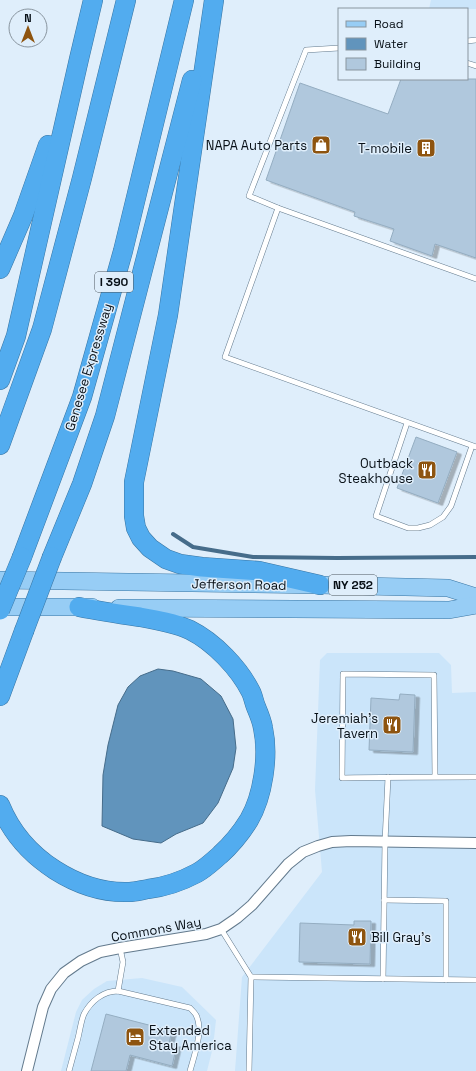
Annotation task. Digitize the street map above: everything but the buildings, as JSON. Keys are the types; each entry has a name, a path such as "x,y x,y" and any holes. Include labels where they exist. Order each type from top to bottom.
{"highway":[{"path":"0,380 16,336 93,0"},
{"path":"0,445 42,329 82,178 126,0"},
{"name":"Genesee Expressway","path":"0,609 22,557 82,397 123,251 184,0"},
{"path":"0,696 52,557 82,484 105,416 213,0"},
{"path":"213,0 168,315 134,482 133,501 136,528 141,538 150,548 166,559 180,564 259,571 320,584"},
{"path":"0,269 24,216 79,58"},
{"path":"0,804 4,816 14,832 26,847 44,863 61,874 80,883 105,890 129,892 156,888 181,881 198,872 227,848 250,818 261,785 265,767 265,746 263,729 250,691 239,672 224,655 204,639 189,630 166,622 79,607"}],"main road":[{"name":"Jefferson Road","path":"0,580 320,584 448,588 476,596"},
{"name":"Jefferson Road","path":"0,609 79,607 449,610 476,605"}],"street":[{"name":"Commons Way","path":"26,1071 43,1007 51,989 64,973 81,960 100,952 206,934 221,929 252,905 288,864 303,852 318,846 332,842 351,841 476,843"}],"lane":[{"path":"338,48 306,50 249,196 476,280"},
{"path":"278,208 225,357 407,422 474,447 451,506 443,517 430,525 418,528 408,528 376,516 407,422"},
{"path":"435,777 434,675 343,674 342,778 476,777"},
{"path":"383,979 385,842 388,777"},
{"path":"384,900 446,901 446,980"},
{"path":"221,929 251,977 249,1071"},
{"path":"118,991 123,962 120,948"},
{"path":"251,977 476,980"},
{"path":"69,1071 84,1015 96,999 112,991 118,991 190,1008 197,1016 199,1028 198,1039 190,1071"}],"shaded area":[{"path":"431,0 476,0 476,9 429,8"},
{"path":"327,653 439,653 451,665 452,693 476,692 476,1071 235,1071 242,977 322,872 315,790 320,660"},
{"path":"142,978 182,987 216,1020 213,1047 207,1071 61,1071 76,1012 82,1000 94,989 107,981"}],"water":[{"path":"158,669 173,671 201,679 221,696 233,719 236,748 233,768 218,803 203,823 176,834 161,843 133,839 102,826 103,775 108,745 118,705 128,687 140,676"}],"waterway":[{"path":"173,534 193,547 253,557 476,557"}],"place":[{"name":"NAPA Auto Parts","path":"321,145"},
{"name":"T-mobile","path":"426,148"},
{"name":"Outback Steakhouse","path":"427,470"},
{"name":"Jeremiah's Tavern","path":"392,725"},
{"name":"Bill Gray's","path":"357,937"},
{"name":"Extended Stay America","path":"135,1037"}]}
